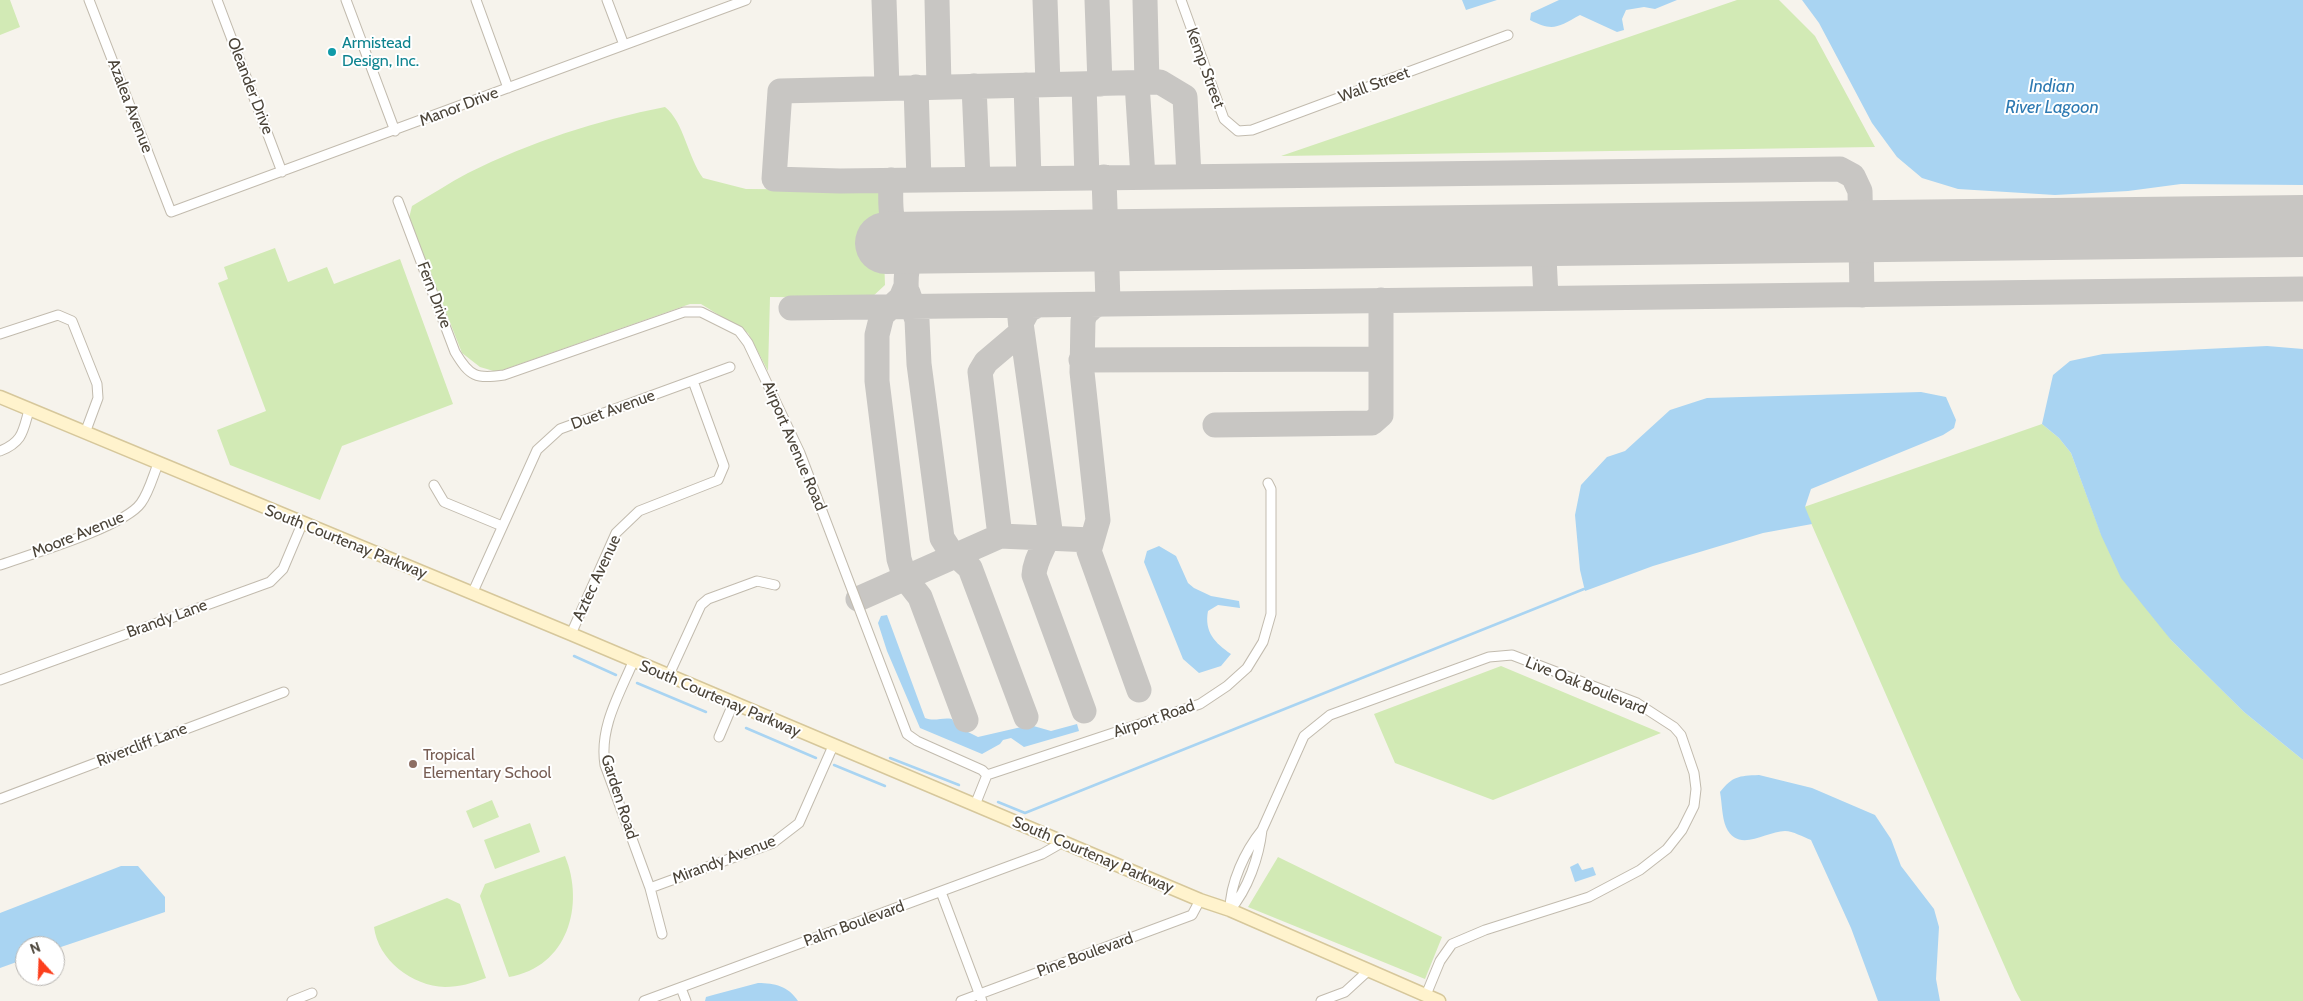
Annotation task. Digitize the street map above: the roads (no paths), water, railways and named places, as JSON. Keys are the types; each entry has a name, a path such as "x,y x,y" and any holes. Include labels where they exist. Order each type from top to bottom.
{"main road":[{"name":"South Courtenay Parkway","path":"0,397 302,524 571,634 668,677 975,804 1200,900 1230,910 1439,1001"}],"street":[{"name":"Azalea Avenue","path":"89,0 171,212"},
{"name":"Oleander Drive","path":"217,0 282,172"},
{"path":"346,0 395,131"},
{"path":"476,0 508,88"},
{"path":"607,0 624,45"},
{"name":"Manor Drive","path":"171,212 746,0"},
{"name":"Kemp Street","path":"1181,0 1224,119 1238,130"},
{"name":"Wall Street","path":"1238,130 1252,130 1508,35"},
{"name":"Fern Drive","path":"398,201 455,352 465,368 483,378"},
{"name":"Airport Avenue Road","path":"483,378 504,375 684,312 701,312 739,331 748,343 800,453 907,734 982,770 987,775"},
{"path":"0,334 58,315 72,322 96,384 98,398 85,433"},
{"name":"Duet Avenue","path":"472,594 537,450 560,429 730,367"},
{"name":"Aztec Avenue","path":"571,634 616,533 638,511 718,480 724,466 692,381"},
{"path":"0,451 17,443 22,435 29,410"},
{"name":"Moore Avenue","path":"0,565 112,525 131,514 141,503 158,464"},
{"name":"Airport Road","path":"987,775 1200,704 1227,686 1247,668 1263,642 1271,614 1271,489 1268,483"},
{"path":"434,485 444,502 502,526"},
{"name":"Brandy Lane","path":"0,680 270,582 283,569 302,524"},
{"path":"668,677 701,605 708,599 758,581 775,585"},
{"name":"Live Oak Boulevard","path":"1230,910 1241,897 1260,846 1262,830 1304,736 1330,715 1489,657 1512,655 1637,704 1674,727 1687,751 1694,773 1696,789 1694,806 1688,820 1667,849 1640,870 1589,897 1485,930 1452,944 1440,961 1426,995"},
{"name":"Garden Road","path":"633,662 606,729 603,752 605,765 650,888 662,934"},
{"name":"Rivercliff Lane","path":"0,799 284,692"},
{"path":"719,737 733,704"},
{"name":"Mirandy Avenue","path":"650,888 773,843 786,835 799,823 833,746"},
{"path":"975,804 987,775"},
{"name":"Palm Boulevard","path":"644,1001 1047,852 1063,842"},
{"path":"941,892 980,998"},
{"name":"Pine Boulevard","path":"961,1001 980,998 1192,916 1200,900"},
{"path":"1321,1001 1345,992 1368,970"},
{"path":"681,988 686,1001"},
{"path":"292,1001 312,993"}],"water":[{"path":"1462,0 1497,0 1466,10"},
{"path":"1559,0 1677,0 1655,9 1644,7 1626,10 1622,19 1624,30 1617,32 1580,15 1555,27 1544,26 1530,20 1531,13"},
{"name":"Indian River Lagoon","path":"1802,0 2303,0 2303,185 2181,184 2128,191 2055,195 1958,189 1922,178 1897,157 1872,123 1819,23"},
{"path":"2267,346 2303,349 2303,760 2244,712 2171,640 2121,578 2101,535 2071,453 2059,438 2042,424 2053,375 2070,361 2103,354"},
{"path":"1921,392 1946,397 1956,420 1954,428 1943,435 1811,489 1805,507 1812,524 1763,533 1653,566 1585,591 1580,570 1575,515 1581,485 1607,457 1625,451 1670,410 1707,398"},
{"path":"1159,546 1176,556 1188,583 1194,588 1211,596 1239,601 1240,608 1218,605 1208,611 1209,631 1220,646 1231,654 1221,666 1199,673 1183,659 1144,562 1147,551"},
{"path":"887,615 925,718 932,720 952,719 956,726 978,737 1030,725 1051,731 1077,724 1079,731 1024,747 1011,738 1003,740 1000,744 982,754 920,728 887,651 878,623 881,616"},
{"path":"1759,775 1812,788 1875,815 1891,839 1901,866 1934,909 1939,927 1936,979 1940,1001 1878,1001 1851,928 1811,840 1788,831 1745,840 1731,835 1726,827 1720,792 1737,778"},
{"path":"1578,863 1582,870 1593,867 1596,875 1575,882 1570,867"},
{"path":"121,866 138,866 165,897 165,912 65,946 65,936 15,936 15,963 0,968 0,913"},
{"path":"758,983 781,986 798,1001 705,1001 706,997"}],"waterway":[{"path":"998,802 1025,813 1584,589"},
{"path":"574,656 616,675"},
{"path":"637,683 706,712"},
{"path":"746,728 816,758"},
{"path":"890,758 959,785"},
{"path":"834,765 885,786"}],"place":[{"name":"Armistead Design, Inc.","path":"332,52"},
{"name":"Tropical Elementary School","path":"413,764"}]}
